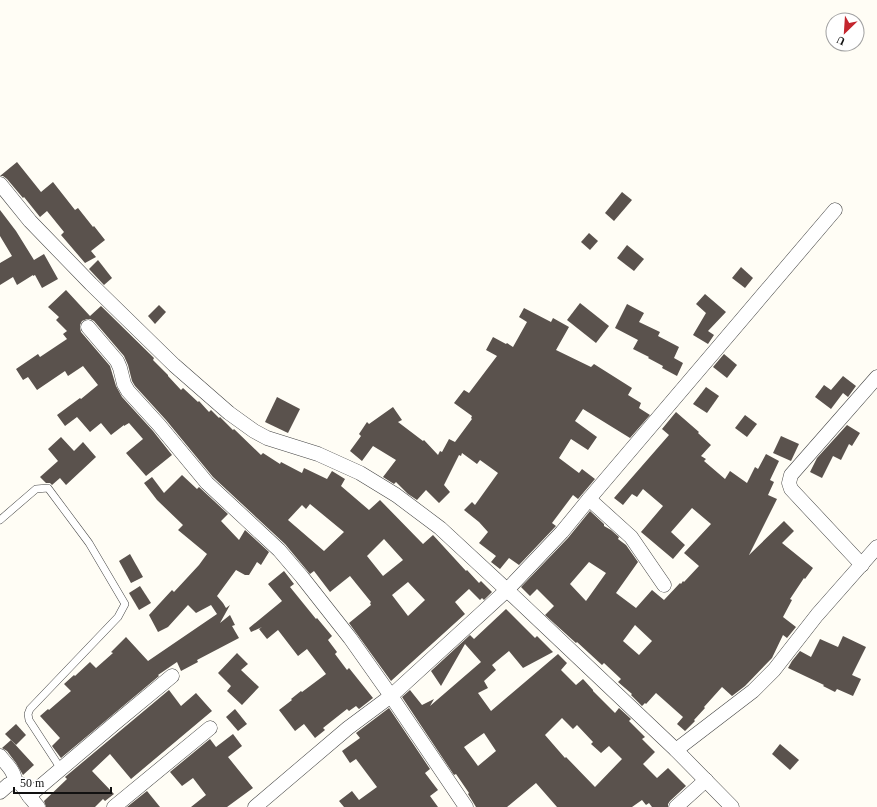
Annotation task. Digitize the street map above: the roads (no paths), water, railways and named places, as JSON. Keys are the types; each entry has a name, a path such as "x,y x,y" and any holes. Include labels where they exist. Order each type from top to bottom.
{"street":[{"path":"0,184 30,221 91,284 174,365 230,413 254,431 267,438 318,454 360,473 396,495 440,528 676,750 732,807"},
{"path":"255,807 348,728 391,696 507,590 562,532 835,210"},
{"path":"88,327 117,361 124,384 128,391 159,425 206,483 279,550 302,577 350,638 466,807"},
{"path":"862,565 791,489 789,484 791,475 877,378"},
{"path":"589,499 631,537 664,585"},
{"path":"676,750 753,691 774,670 817,615 877,547"},
{"path":"29,796 172,676"},
{"path":"114,807 210,728"},
{"path":"0,756 12,770 15,782"},
{"path":"676,807 706,780"},
{"path":"0,792 8,785 15,782 21,784 38,807"}],"lane":[{"path":"0,520 36,489 48,488 89,543 125,604 118,617 30,709 28,714 29,720 60,769"}]}
